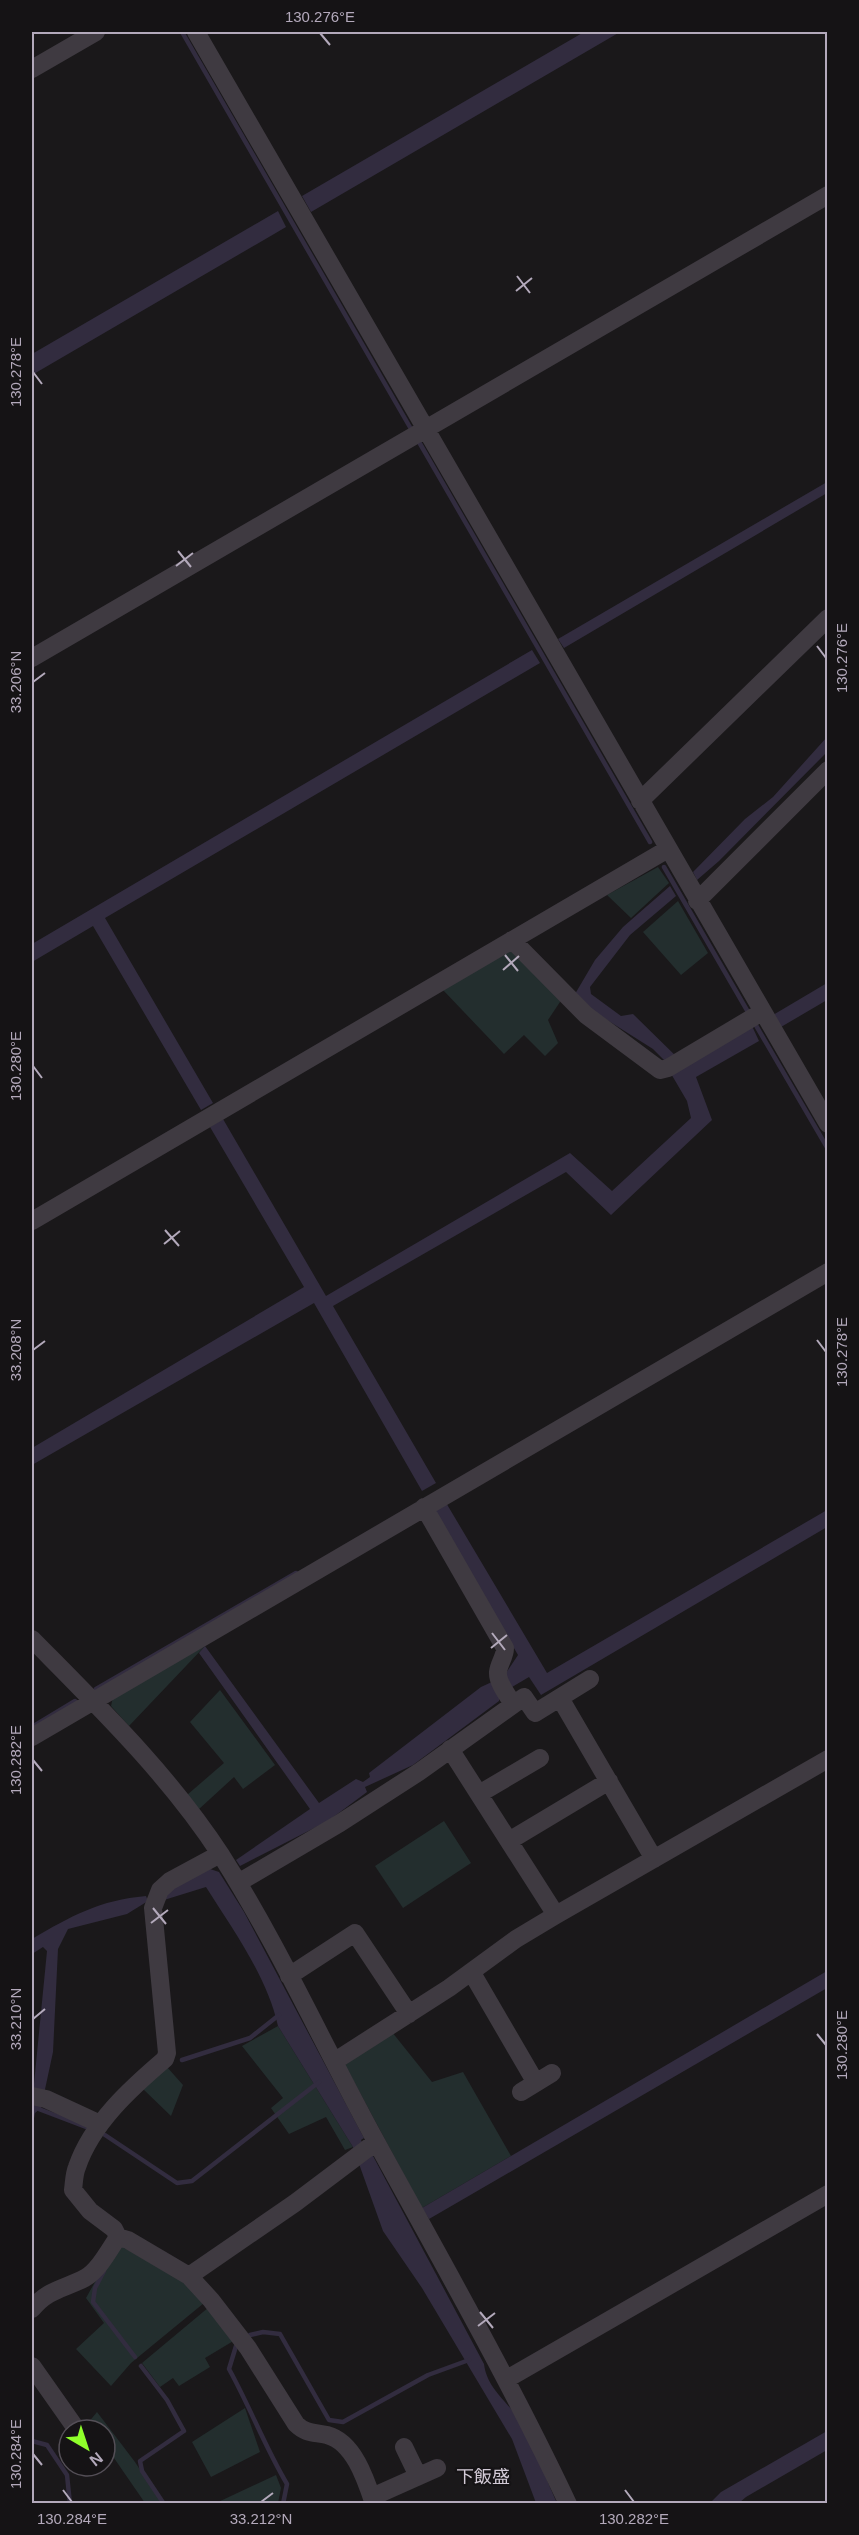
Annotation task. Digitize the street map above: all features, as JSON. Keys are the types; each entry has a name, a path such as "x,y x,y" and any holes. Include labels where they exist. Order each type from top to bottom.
{"street":[{"path":"32,69 96,32"},
{"path":"196,32 828,1124"},
{"path":"32,658 828,195"},
{"path":"640,801 828,618"},
{"path":"697,900 828,770"},
{"path":"32,1221 668,849"},
{"path":"512,940 586,1015 660,1070 762,1012"},
{"path":"32,1737 828,1272"},
{"path":"424,1507 505,1647 506,1656 498,1671 500,1680 513,1704"},
{"path":"32,1639 129,1738 180,1800 220,1854 238,1883 376,2142 507,2379 568,2504"},
{"path":"238,1883 340,1823 524,1697 535,1713 590,1679"},
{"path":"560,1698 654,1859"},
{"path":"450,1749 556,1915"},
{"path":"478,1794 540,1758"},
{"path":"334,2061 472,1973 516,1939 828,1759"},
{"path":"509,1841 609,1781"},
{"path":"220,1854 170,1881 160,1890 153,1908 167,2053 165,2059 131,2088 100,2124 76,2168 74,2190 90,2211 114,2229 118,2237 128,2240 189,2276 211,2300 248,2348 296,2424 303,2431 328,2435 341,2441 351,2451 373,2500 437,2468"},
{"path":"289,1976 356,1933 409,2014"},
{"path":"472,1973 528,2087 552,2073"},
{"path":"39,2098 100,2124"},
{"path":"189,2276 295,2203 376,2142"},
{"path":"507,2379 828,2194"},
{"path":"32,2309 52,2290 86,2278 94,2271 118,2237"},
{"path":"32,2366 69,2418"},
{"path":"404,2447 418,2476"}],"shaded area":[{"path":"584,32 620,32 311,212 302,196"},
{"path":"278,211 286,227 32,375 32,354"},
{"path":"827,482 827,493 564,648 558,639"},
{"path":"532,650 540,663 105,918 213,1103 201,1110 93,926 32,962 32,944"},
{"path":"827,737 827,752 719,861 697,880 693,872 745,819 773,797"},
{"path":"658,867 669,883 631,918 607,895"},
{"path":"670,886 676,896 630,935 590,987 591,994 621,1016 633,1014 684,1064 752,1026 759,1041 696,1077 712,1120 611,1215 566,1172 333,1306 436,1483 422,1491 314,1303 32,1465 32,1448 304,1287 210,1127 223,1119 326,1296 570,1153 612,1191 691,1118 687,1101 670,1072 673,1069 653,1049 596,1013 575,994 595,960 623,927"},
{"path":"678,901 708,953 681,975 643,932"},
{"path":"513,949 562,999 548,1020 558,1043 545,1056 524,1035 504,1054 443,990"},
{"path":"827,983 827,1000 781,1027 773,1015"},
{"path":"445,1501 547,1673 827,1510 827,1527 541,1695 529,1677 512,1687 504,1676 518,1655 432,1507"},
{"path":"205,1646 129,1726 111,1706 113,1697"},
{"path":"205,1646 319,1803 356,1779 363,1782 370,1777 369,1773 481,1687 494,1681 499,1688 499,1701 413,1765 365,1787 367,1792 328,1821 240,1866 236,1860 310,1809 199,1653"},
{"path":"220,1690 275,1765 243,1789 234,1777 198,1810 187,1795 224,1763 190,1722"},
{"path":"444,1821 471,1863 403,1908 375,1866"},
{"path":"210,1869 219,1872 244,1912 364,2138 361,2140 367,2154 373,2156 484,2364 489,2380 523,2427 557,2503 536,2503 512,2439 422,2288 383,2231 353,2147 278,2026 258,1971 206,1887 164,1900 169,1889"},
{"path":"146,1896 148,1901 127,1914 68,1929 58,1949 53,2052 41,2108 35,2113 32,2129 32,2104 47,1951 43,1947 32,1954 32,1939 86,1910 114,1901"},
{"path":"827,1971 827,1988 429,2219 422,2208"},
{"path":"278,2026 353,2147 345,2150 326,2117 289,2134 271,2108 283,2098 242,2046"},
{"path":"392,2032 432,2082 463,2072 511,2156 422,2208 345,2065"},
{"path":"167,2067 183,2085 171,2116 143,2089"},
{"path":"121,2246 186,2283 204,2303 131,2363 111,2386 76,2349 104,2323 86,2298"},
{"path":"209,2307 235,2340 205,2358 210,2367 179,2386 173,2378 160,2387 142,2363"},
{"path":"245,2408 260,2452 211,2477 192,2442"},
{"path":"97,2412 102,2418 92,2418"},
{"path":"827,2431 827,2450 739,2503 710,2503 721,2492"},
{"path":"117,2438 162,2503 145,2503 117,2462"},
{"path":"276,2475 281,2488 278,2503 216,2503"}],"waterway":[{"path":"182,32 411,429"},
{"path":"419,442 650,842"},
{"path":"664,867 748,1012"},
{"path":"754,1022 828,1149"},
{"path":"96,1689 296,1573"},
{"path":"32,1727 75,1701"},
{"path":"182,2060 250,2038 279,2015"},
{"path":"105,2135 177,2183 192,2181 319,2082"},
{"path":"36,2108 86,2127"},
{"path":"104,2271 95,2288 93,2302 135,2357"},
{"path":"250,2335 263,2332 280,2334 329,2420 343,2422 428,2375 469,2360"},
{"path":"236,2346 229,2369 287,2484 283,2504"},
{"path":"141,2366 167,2400 184,2431 140,2461 142,2471 164,2504"},
{"path":"32,2441 47,2445 67,2475 70,2504"}],"district":[{"name":"下飯盛","path":"483,2477"}]}
